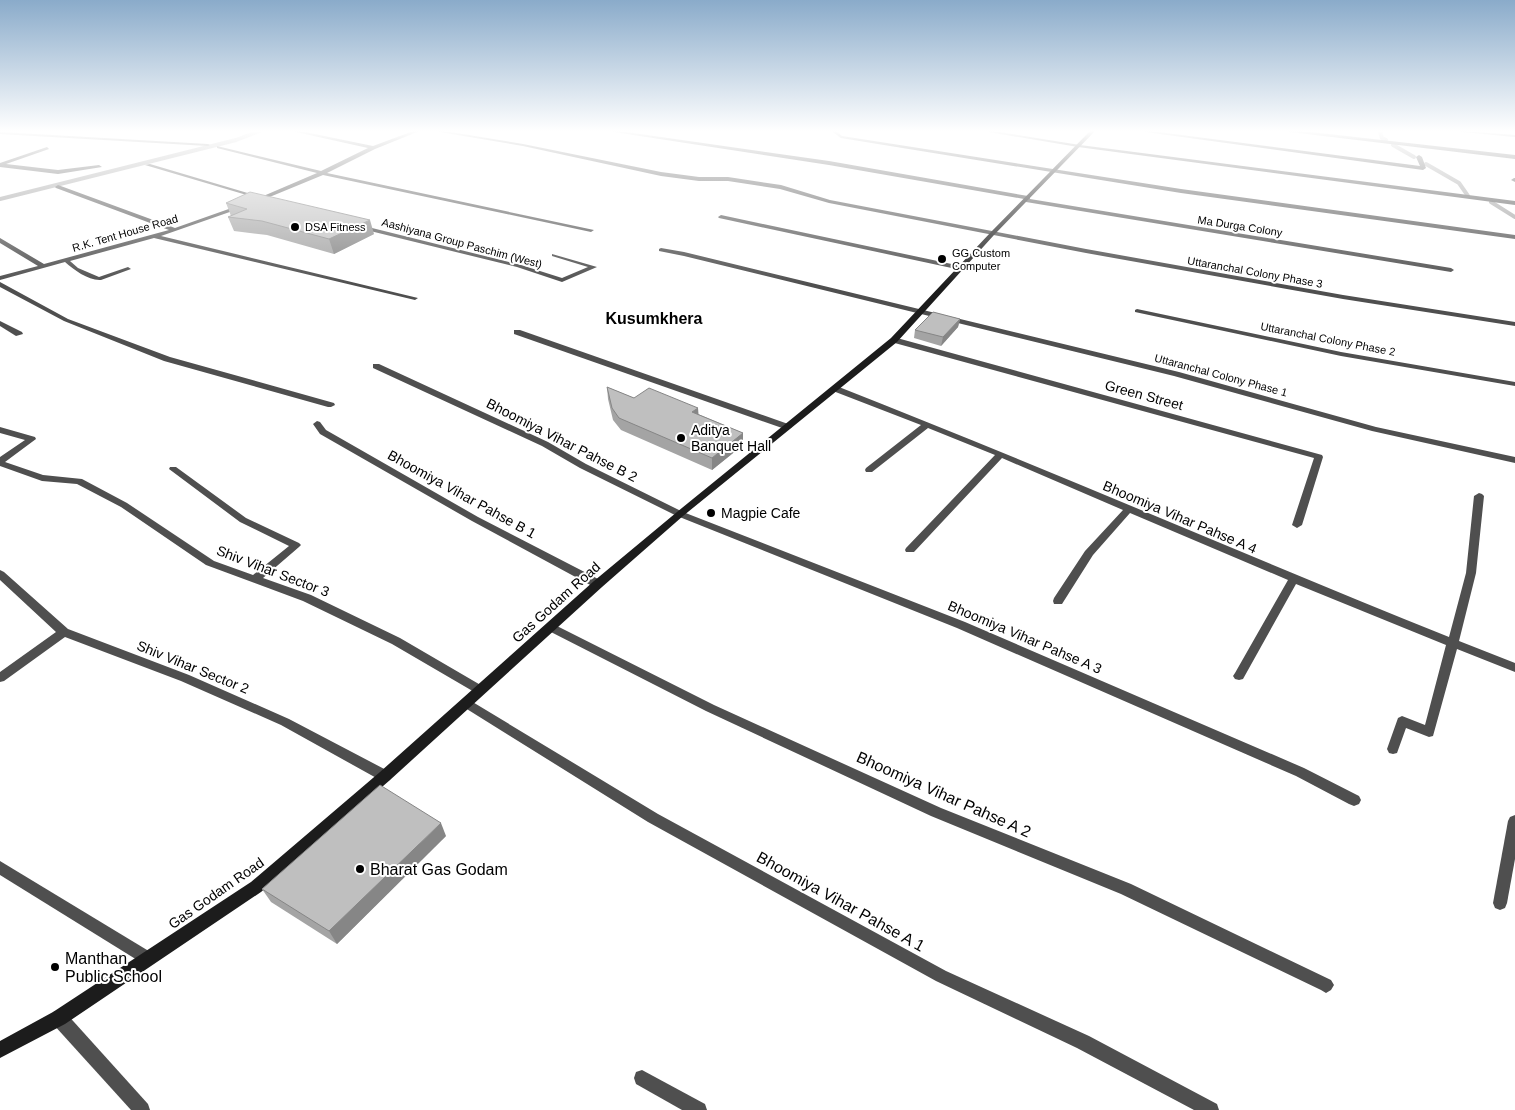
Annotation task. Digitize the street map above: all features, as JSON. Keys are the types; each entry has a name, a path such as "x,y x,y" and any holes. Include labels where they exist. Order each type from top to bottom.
{"main road":[{"name":"Gas Godam Road","path":"0,1050 58,1018 256,887 385,776 598,584 680,514 894,340 992,234 1044,182"}],"street":[{"path":"201,182 272,205"},
{"name":"R.K. Tent House Road","path":"0,278 175,230 218,216 301,182"},
{"path":"364,182 591,230"},
{"name":"Uttaranchal Colony Phase 3","path":"747,182 781,187 829,201 992,234 1323,294 1515,324"},
{"name":"Ma Durga Colony","path":"931,182 1151,222 1451,270"},
{"path":"1124,182 1515,237"},
{"path":"1352,182 1515,203"},
{"path":"58,188 175,230"},
{"path":"721,217 961,268"},
{"name":"Aashiyana Group Paschim (West)","path":"354,225 519,266 562,280 594,267 554,255"},
{"path":"154,236 415,298"},
{"path":"0,240 44,266"},
{"name":"Uttaranchal Colony Phase 1","path":"661,250 921,311 1176,374 1375,429 1515,460"},
{"path":"66,260 76,268 99,279 128,269"},
{"path":"0,284 66,320 167,360 331,404"},
{"name":"Uttaranchal Colony Phase 2","path":"1137,311 1341,354 1515,384"},
{"path":"0,323 19,334"},
{"path":"517,332 788,427"},
{"name":"Green Street","path":"894,340 1319,457 1297,525"},
{"name":"Bhoomiya Vihar Pahse B 2","path":"376,366 545,444 583,466 680,514"},
{"name":"Bhoomiya Vihar Pahse A 4","path":"836,389 926,424 1294,579 1515,668"},
{"name":"Bhoomiya Vihar Pahse B 1","path":"317,424 323,432 475,519 598,584"},
{"path":"869,470 926,424"},
{"name":"Shiv Vihar Sector 3","path":"0,430 32,439 0,462"},
{"path":"910,550 1000,455"},
{"name":"Shiv Vihar Sector 3","path":"0,462 42,478 79,481 124,505 210,563 307,598 396,640 480,690"},
{"path":"173,469 243,520 296,545 255,579"},
{"path":"1393,749 1402,721 1429,732 1471,573 1479,496"},
{"path":"1058,602 1089,553 1128,510"},
{"name":"Bhoomiya Vihar Pahse A 3","path":"680,514 962,625 1300,772 1354,800"},
{"name":"Shiv Vihar Sector 2","path":"0,574 64,632 185,678 285,722 385,776"},
{"path":"1239,676 1294,579"},
{"name":"Bhoomiya Vihar Pahse A 2","path":"551,627 710,708 936,812 1126,889 1326,985"},
{"path":"0,678 64,632"},
{"name":"Bhoomiya Vihar Pahse A 1","path":"466,702 653,818 942,976 1083,1042 1211,1110"},
{"path":"1500,903 1515,821"},
{"path":"0,867 147,958"},
{"path":"58,1018 142,1110"},
{"path":"642,1078 699,1110"}],"building":[{"path":"250,192 370,220 329,239 262,221 228,217 247,209 226,203"},
{"path":"933,312 960,319 943,337 915,330"},
{"name":"Aditya Banquet Hall","path":"607,387 634,398 649,388 698,408 692,412 743,433 712,458 619,418 612,408"},
{"name":"Bharat Gas Godam","path":"380,785 441,823 329,931 262,889"}],"waterway":[{"path":"0,199 69,182"},
{"path":"1457,182 1468,196"},
{"path":"1491,202 1515,217"}],"place":[{"name":"DSA Fitness","path":"295,227"},
{"name":"GG Custom Computer","path":"942,259"},
{"name":"Aditya Banquet Hall","path":"681,438"},
{"name":"Magpie Cafe","path":"711,513"},
{"name":"Bharat Gas Godam","path":"360,869"},
{"name":"Manthan Public School","path":"55,967"}],"district":[{"name":"Kusumkhera","path":"654,318"}]}
